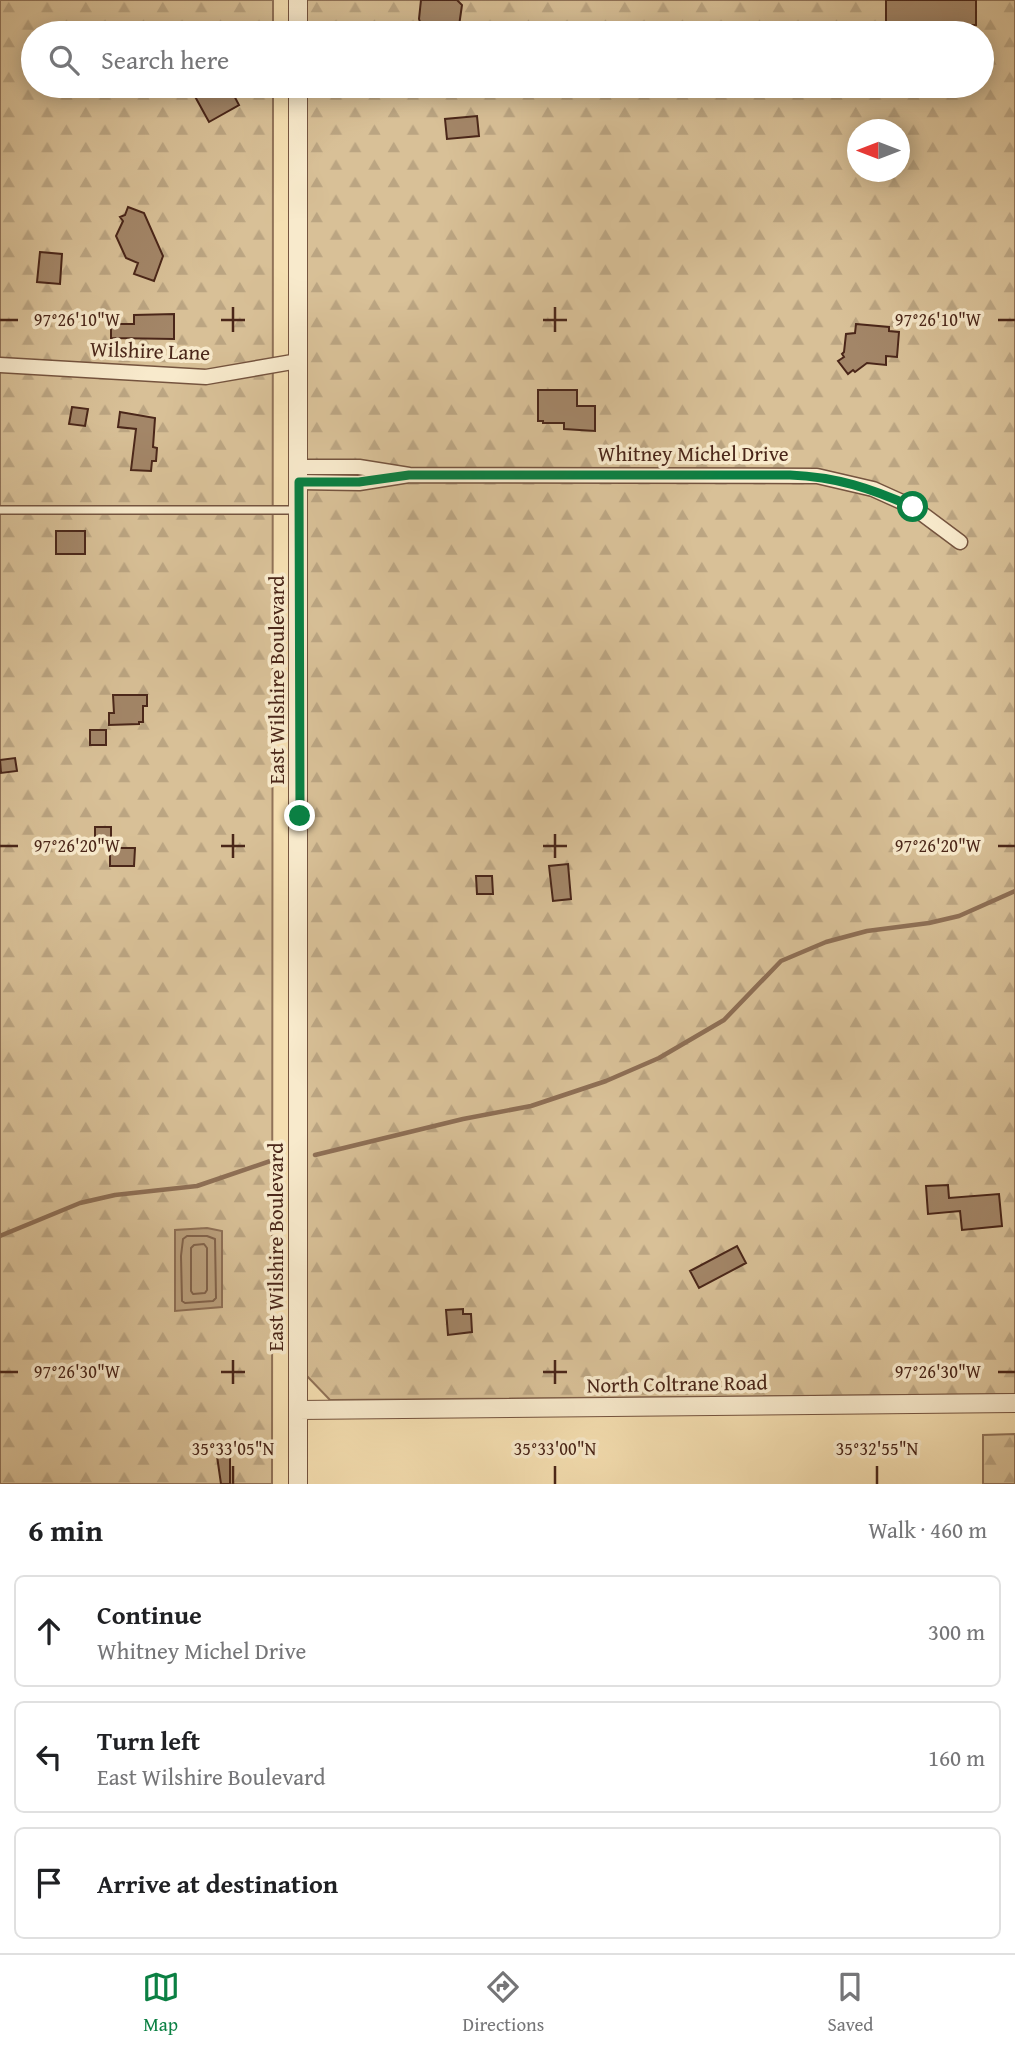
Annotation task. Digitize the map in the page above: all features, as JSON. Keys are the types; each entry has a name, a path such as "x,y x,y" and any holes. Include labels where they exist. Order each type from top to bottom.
{"street":[{"path":"298,0 298,21"},
{"name":"East Wilshire Boulevard","path":"298,98 298,1484"},
{"name":"Wilshire Lane","path":"0,365 206,377 298,361"},
{"name":"Whitney Michel Drive","path":"299,475 359,482 409,475 817,476 873,489 913,507 960,542"},
{"name":"North Coltrane Road","path":"298,1410 1015,1403"}],"lane":[{"path":"0,510 299,510"}],"green space":[{"path":"0,0 273,0 273,21 21,21 21,98 273,98 272,1484 0,1484"},
{"path":"306,0 1015,0 1015,1394 330,1400 306,1375 306,98 994,98 994,21 306,21"},
{"path":"1015,1434 1015,1484 983,1484 983,1435"}],"water":[{"path":"207,1228 222,1231 222,1307 175,1311 175,1230"}],"building":[{"path":"421,0 457,0 462,5 460,21 419,19"},
{"path":"886,0 976,0 976,21 886,21"},
{"path":"196,98 235,98 239,105 209,122"},
{"path":"477,116 479,136 447,139 445,119"},
{"path":"128,207 144,213 163,256 154,281 134,274 138,263 126,258 116,236 123,221 120,217 125,215"},
{"path":"40,252 62,254 60,284 37,282"},
{"path":"174,314 174,339 111,338 111,324 134,324 134,315"},
{"path":"856,324 889,327 889,331 899,332 897,357 886,356 886,365 867,363 848,374 838,361 844,357 842,354 846,334 855,333"},
{"path":"538,390 577,390 577,406 595,406 595,431 564,429 564,423 538,421"},
{"path":"72,407 88,409 85,426 69,424"},
{"path":"120,412 155,418 153,447 157,448 156,461 152,461 151,471 131,470 136,429 118,427"},
{"path":"56,531 85,531 85,554 56,554"},
{"path":"113,695 147,695 147,706 143,706 143,722 109,725 109,713 114,713"},
{"path":"90,730 106,730 106,745 90,745"},
{"path":"15,758 17,771 1,773 0,760"},
{"path":"95,827 111,827 111,844 95,844"},
{"path":"110,848 135,848 134,866 110,866"},
{"path":"568,864 571,899 553,901 549,866"},
{"path":"476,876 492,876 493,894 477,894"},
{"path":"948,1185 949,1198 999,1194 1002,1226 962,1230 960,1211 928,1214 926,1186"},
{"path":"737,1246 746,1263 699,1288 690,1271"},
{"path":"463,1309 463,1314 471,1314 472,1332 448,1335 446,1310"},
{"path":"230,1454 230,1484 221,1484 217,1456"}],"waterway":[{"path":"315,1155 463,1119 531,1106 606,1081 659,1058 724,1020 781,961 826,942 867,931 959,916 1015,891"},
{"path":"0,1236 80,1203 115,1195 197,1186 282,1157"}],"route":[{"path":"300,816 299,482 359,482 409,475 817,476 873,489 913,507"}]}
